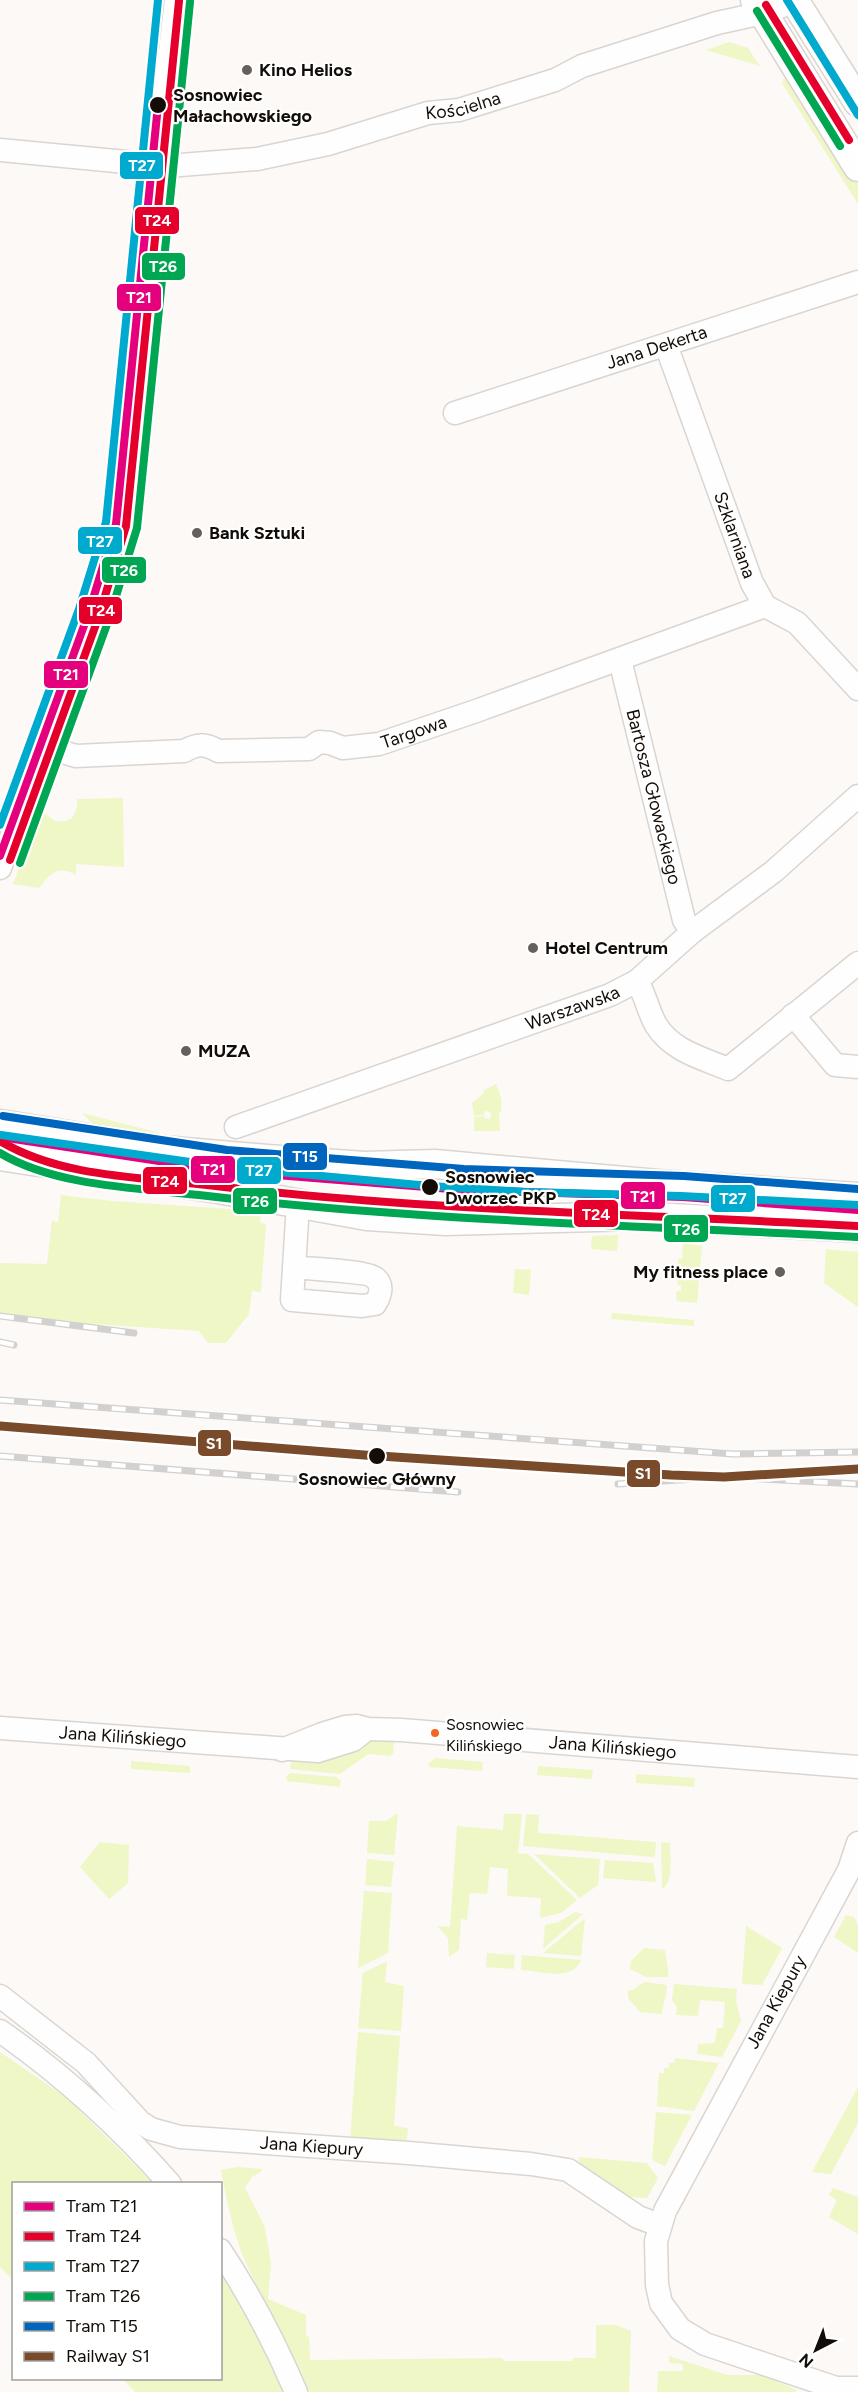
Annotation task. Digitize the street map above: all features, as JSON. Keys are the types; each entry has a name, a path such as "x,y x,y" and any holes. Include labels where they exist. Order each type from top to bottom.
{"main road":[{"path":"796,0 858,102"},
{"path":"759,6 858,168"},
{"path":"0,1124 162,1150 267,1159 364,1166 435,1164 658,1184 858,1197"},
{"path":"0,1156 218,1189 367,1216 446,1221 636,1216 858,1228"}],"street":[{"path":"144,276 176,0"},
{"name":"Kościelna","path":"0,150 157,166 257,159 328,144 428,113 466,108 555,80 582,66 717,23 759,6 796,0"},
{"name":"Jana Dekerta","path":"455,413 858,282"},
{"name":"Szklarniana","path":"666,345 752,583 765,606"},
{"path":"765,606 797,623 858,689"},
{"name":"Targowa","path":"0,868 37,764 49,748 76,756 184,752 195,745 206,745 218,751 309,749 319,742 343,748 379,744 447,722 765,606"},
{"name":"Bartosza Głowackiego","path":"620,660 684,920 692,932"},
{"name":"Warszawska","path":"236,1127 610,995 637,981 692,932 773,872 858,796"},
{"path":"637,981 656,1024 669,1041 681,1050 728,1069 858,963"},
{"path":"793,1015 835,1065 858,1067"},
{"path":"294,1268 298,1204"},
{"name":"Jana Kilińskiego","path":"0,1728 318,1752 353,1740 368,1729 401,1730 858,1767"},
{"name":"Jana Kiepury","path":"844,2389 705,2344 680,2329 666,2312 659,2295 655,2264 659,2225 718,2110 849,1870 858,1843"},
{"name":"Jana Kiepury","path":"0,1996 86,2063 140,2122 152,2129 180,2137 409,2153 531,2164 568,2170 639,2217 659,2225"},
{"path":"0,2031 44,2062 105,2115 168,2182"},
{"path":"222,2253 246,2290 280,2355 296,2392"}],"green space":[{"path":"729,42 748,48 760,66 706,50"},
{"path":"790,74 858,183 858,204 782,83 784,77"},
{"path":"123,798 124,867 76,864 76,875 64,871 55,872 39,888 13,884 41,809 51,818 62,821 72,818 77,808 77,799"},
{"path":"496,1084 501,1100 500,1131 474,1131 474,1117 484,1116 490,1119 491,1112 485,1111 484,1115 474,1116 472,1103 484,1093 483,1091"},
{"path":"82,1113 160,1133 159,1139 96,1127"},
{"path":"61,1195 112,1201 261,1211 260,1223 266,1224 261,1292 252,1291 249,1314 226,1343 208,1343 199,1331 0,1316 0,1263 47,1264 52,1220 58,1223"},
{"path":"618,1235 617,1251 591,1249 592,1236"},
{"path":"683,1243 702,1246 697,1303 677,1301 676,1292 681,1291 681,1285 678,1285 677,1273 682,1273 682,1267 678,1266 678,1259 682,1259"},
{"path":"826,1249 858,1252 858,1307 824,1283"},
{"path":"515,1269 531,1270 529,1295 513,1293"},
{"path":"612,1313 694,1320 694,1326 611,1319"},
{"path":"374,1738 394,1740 393,1754 389,1756 368,1754 340,1774 290,1769 292,1758"},
{"path":"435,1758 483,1762 482,1771 429,1767 429,1763"},
{"path":"131,1761 190,1766 190,1773 131,1769"},
{"path":"538,1766 593,1770 592,1779 537,1775"},
{"path":"290,1773 337,1777 341,1781 340,1787 287,1781 286,1777"},
{"path":"636,1774 695,1778 694,1787 636,1783"},
{"path":"398,1813 394,1855 367,1853 369,1821 386,1821"},
{"path":"504,1814 522,1814 518,1853 528,1854 577,1900 561,1913 540,1918 541,1898 507,1896 508,1869 490,1867 487,1894 470,1893 467,1920 461,1919 459,1950 449,1957 448,1938 437,1926 450,1927 457,1826 503,1830"},
{"path":"526,1814 539,1815 538,1833 656,1842 655,1855 653,1857 523,1846"},
{"path":"100,1842 129,1845 128,1883 109,1899 80,1867"},
{"path":"661,1842 670,1843 671,1861 670,1875 666,1886 662,1889"},
{"path":"534,1854 600,1859 598,1885 580,1898"},
{"path":"367,1859 394,1862 391,1887 365,1885"},
{"path":"605,1860 653,1863 656,1882 603,1878"},
{"path":"364,1891 392,1893 388,1953 358,1968"},
{"path":"575,1912 583,1914 543,1949 545,1925 559,1922"},
{"path":"846,1915 854,1917 858,1925 858,1953 834,1937"},
{"path":"585,1918 581,1956 543,1953"},
{"path":"746,1926 782,1948 762,1985 742,1984"},
{"path":"644,1948 665,1950 668,1977 646,1977 630,1969 631,1961"},
{"path":"487,1953 515,1955 514,1969 486,1967"},
{"path":"522,1955 581,1960 571,1971 555,1974 521,1970"},
{"path":"387,1961 385,1982 404,1986 401,2031 358,2028 363,1973"},
{"path":"645,1982 667,1985 662,2014 640,2012 628,1998 628,1990"},
{"path":"674,1984 737,1989 736,2002 741,2021 722,2057 697,2054 698,2044 715,2043 717,2028 723,2028 725,2002 700,2000 698,2016 676,2015 677,2007 672,2000"},
{"path":"358,2032 400,2036 394,2126 408,2128 407,2139 402,2144 350,2140"},
{"path":"0,2052 67,2098 152,2182 12,2182 12,2279 0,2267"},
{"path":"675,2058 719,2063 694,2111 657,2106 659,2073 664,2073 664,2068 669,2068 669,2063 674,2063"},
{"path":"858,2087 858,2123 831,2174 812,2172"},
{"path":"656,2112 692,2115 665,2166 652,2160"},
{"path":"579,2157 647,2163 658,2178 647,2198 629,2197 583,2168 579,2163"},
{"path":"238,2167 262,2169 252,2177 245,2188 265,2227 271,2264 268,2299 306,2315 306,2336 309,2337 310,2360 503,2358 503,2361 573,2361 573,2358 596,2358 596,2325 616,2325 631,2331 629,2392 309,2392 237,2240 221,2170"},
{"path":"833,2188 858,2197 858,2234 829,2217 837,2200 829,2195"},
{"path":"222,2277 254,2329 283,2392 135,2392 124,2380 222,2380"},
{"path":"669,2356 727,2375 762,2375 797,2390 795,2392 657,2392 658,2371 683,2371 683,2364 669,2363"}],"railway":[{"path":"0,1316 134,1333"},
{"path":"0,1342 14,1345"},
{"path":"0,1400 733,1454 858,1452"},
{"path":"0,1456 458,1492"},
{"path":"618,1484 724,1477 858,1484"}],"tram line":[{"name":"T27","path":"0,825 79,609 106,522 158,0"},
{"name":"T27","path":"787,0 858,115"},
{"name":"T24","path":"10,860 99,616 126,526 179,1"},
{"name":"T26","path":"20,863 109,619 137,528 190,2"},
{"name":"T24","path":"766,5 849,140"},
{"name":"T26","path":"757,11 840,146"},
{"name":"T21","path":"0,856 89,612 116,524 158,105"},
{"name":"T15","path":"3,1116 227,1150 464,1169 684,1176 858,1189"},
{"name":"T27","path":"1,1135 225,1167 430,1186 858,1205"},
{"name":"T21","path":"0,1137 225,1171 463,1190 683,1197 858,1210"},
{"name":"T24","path":"0,1141 48,1162 100,1174 288,1194 532,1211 857,1226"},
{"name":"T26","path":"0,1153 46,1172 97,1184 281,1204 445,1217 857,1237"}],"rail line":[{"name":"S1","path":"0,1426 364,1455 671,1475 724,1477 858,1469"}],"place":[{"name":"Kino Helios","path":"247,70"},
{"name":"Sosnowiec Małachowskiego","path":"158,105"},
{"name":"Bank Sztuki","path":"197,533"},
{"name":"Hotel Centrum","path":"533,948"},
{"name":"MUZA","path":"186,1051"},
{"name":"Sosnowiec Dworzec PKP","path":"430,1187"},
{"name":"My fitness place","path":"780,1272"},
{"name":"Sosnowiec Główny","path":"377,1456"},
{"name":"Sosnowiec Kilińskiego","path":"435,1733"}]}
